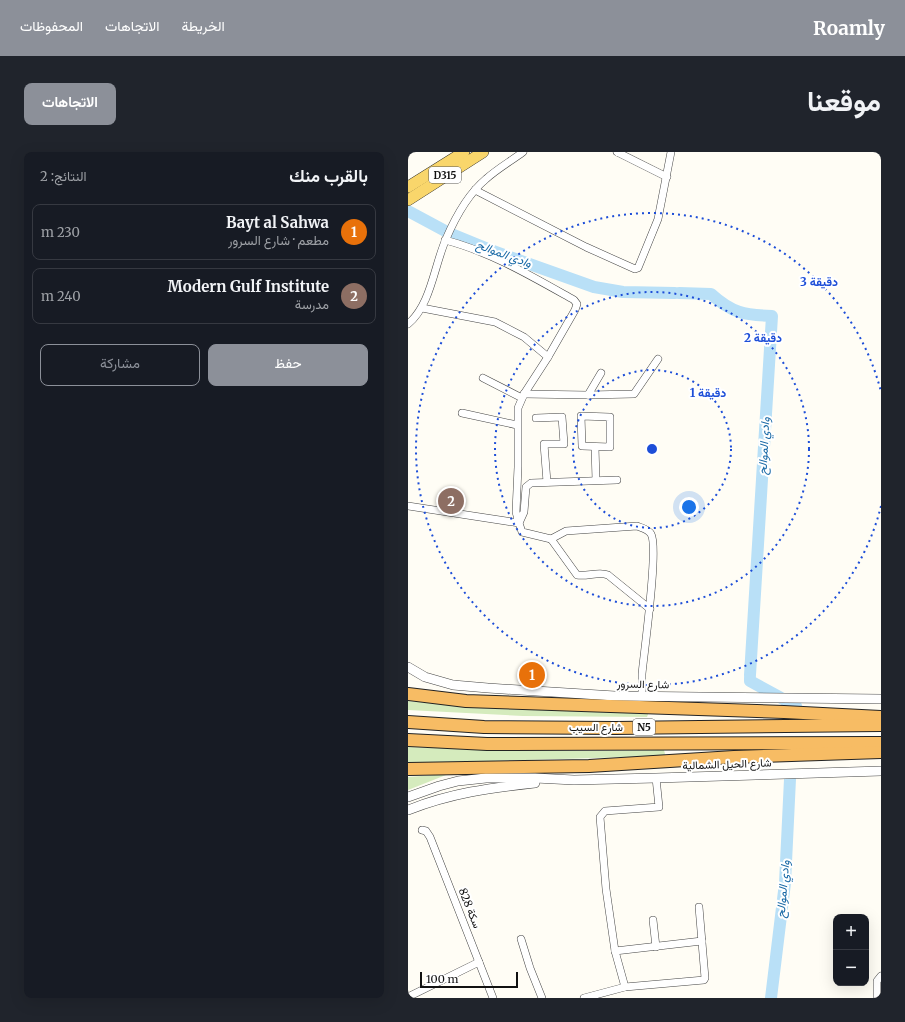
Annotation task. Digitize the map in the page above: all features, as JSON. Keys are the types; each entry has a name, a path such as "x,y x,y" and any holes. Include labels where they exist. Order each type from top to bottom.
{"highway":[{"path":"410,693 441,692 466,701 784,712 881,717"},
{"name":"شارع السيب","path":"408,722 507,727 616,728 881,725"},
{"name":"شارع السيب","path":"408,740 487,744 881,743"},
{"path":"408,769 589,766 734,757 881,752"}],"main road":[{"name":"D315","path":"408,187 464,152"},
{"name":"D315","path":"408,200 483,152"}],"street":[{"path":"408,324 414,319 422,308 445,240 466,202 486,178 523,152"},
{"path":"617,152 667,177"},
{"path":"475,190 586,247 635,269 638,268 658,219 672,152"},
{"path":"445,240 461,244 523,271 574,300 577,304 575,310 523,396 518,408 516,512 522,532 551,539 577,575 583,576 604,573 650,608"},
{"path":"422,308 495,322 524,337 548,356"},
{"path":"483,378 523,396 634,394 658,359"},
{"path":"588,395 602,373"},
{"path":"462,412 518,425"},
{"path":"581,416 610,417 610,447 596,447 582,446 581,416"},
{"path":"536,418 562,417 564,444 544,444 547,482"},
{"path":"596,447 596,480"},
{"path":"519,523 524,512 526,487 531,483 617,480"},
{"path":"408,506 519,523"},
{"path":"551,539 566,531 638,526 650,533 653,540 653,555 650,608 642,675 642,696"},
{"name":"شارع السرور","path":"408,667 425,677 453,684 496,689 615,696 881,699"},
{"name":"شارع الحيل الشمالية","path":"408,797 458,781 486,778 574,780 881,771"},
{"path":"625,987 615,951 606,889 600,817 605,812 659,807 656,778"},
{"name":"شارع الحيل الشمالية","path":"408,810 456,794 477,790 574,780"},
{"name":"سكة 828","path":"422,830 426,831 430,837 493,998"},
{"path":"584,998 625,987 704,980 699,907"},
{"path":"653,920 656,947"},
{"path":"521,939 530,968 542,998"},
{"path":"615,951 702,941"},
{"path":"408,997 479,962"},
{"path":"877,997 877,981 881,976"}],"green space":[{"path":"408,701 498,709 625,710 649,712 647,717 523,716 408,710"},
{"path":"408,747 576,751 664,750 665,754 664,756 408,762"},
{"path":"446,775 408,790 408,777"}],"waterway":[{"name":"وادي الموالح","path":"408,211 449,233 493,251 594,287 623,292 675,293"},
{"name":"وادي الموالح","path":"679,293 711,294 725,305 739,312 772,316 750,675"},
{"name":"وادي الموالح","path":"750,678 750,681 796,706"},
{"name":"وادي الموالح","path":"771,998 785,883 790,779"}],"place":[{"name":"Modern Gulf Institute","path":"451,501"},
{"name":"Bayt al Sahwa","path":"532,675"}]}
